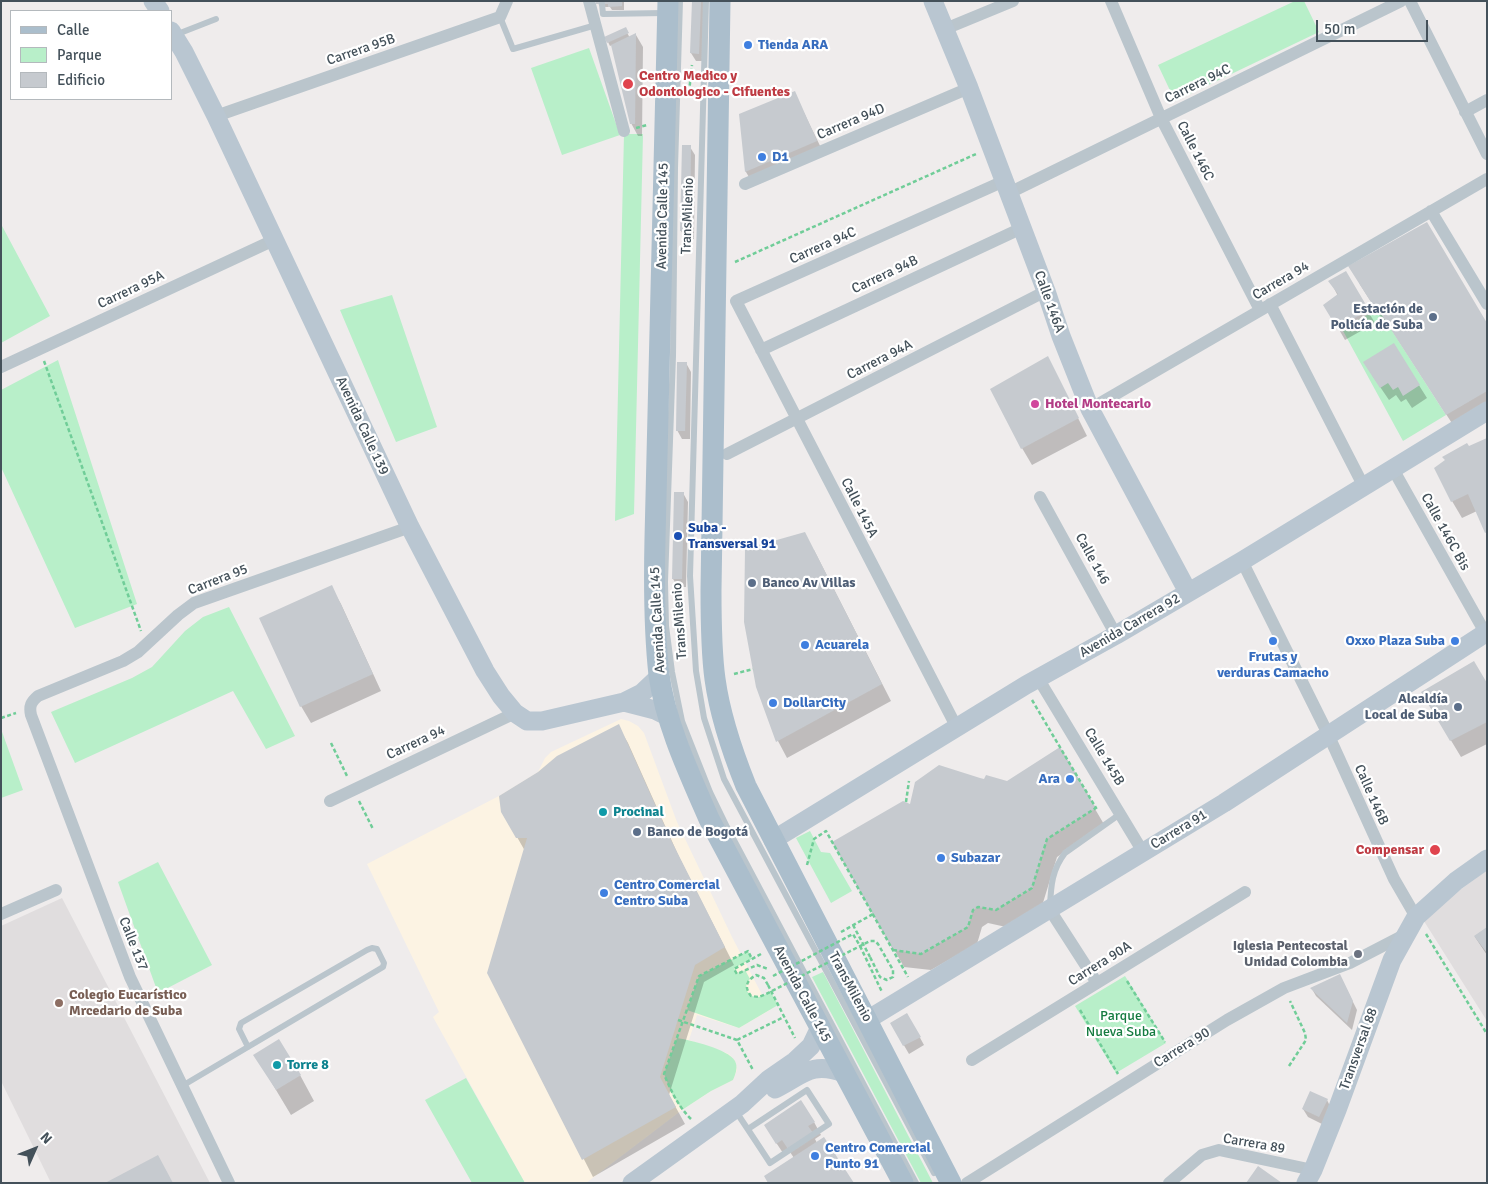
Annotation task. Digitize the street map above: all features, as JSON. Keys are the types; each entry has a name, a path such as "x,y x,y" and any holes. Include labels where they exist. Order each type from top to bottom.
{"main road":[{"path":"720,1 711,590 712,657 718,698 735,759 746,786 951,1183"},
{"name":"Calle 146A","path":"933,1 992,147 1061,336 1090,409 1188,592"},
{"name":"Avenida Calle 145","path":"672,5 654,568 660,676 669,717 685,764 709,819 903,1183"},
{"name":"Avenida Calle 139","path":"173,33 216,116 410,527 485,671 514,713"},
{"name":"Avenida Carrera 92","path":"773,840 1038,678 1116,635 1242,561 1487,411"},
{"name":"Carrera 91","path":"867,1020 1224,803 1328,734 1486,634"},
{"path":"514,713 527,720 542,721 624,702 642,693 660,676"},
{"path":"624,702 655,710 669,717"},
{"name":"Carrera 90","path":"1412,925 1456,881 1487,859"},
{"name":"Transversal 88","path":"1310,1176 1369,1025 1380,988 1392,960 1412,925"},
{"path":"632,1183 738,1107 769,1080 804,1054 811,1046 820,1027"},
{"path":"738,1107 811,1070 823,1067 844,1073"}],"street":[{"path":"500,17 507,1"},
{"path":"589,1 624,131"},
{"path":"944,29 1013,1"},
{"name":"Calle 146C","path":"1111,1 1161,118 1364,487"},
{"name":"Carrera 94C","path":"736,301 1006,187 1161,118 1401,1"},
{"path":"1410,1 1487,154"},
{"name":"Carrera 95B","path":"216,116 500,17"},
{"name":"Carrera 94D","path":"744,184 969,88"},
{"path":"1465,112 1487,100"},
{"name":"Carrera 94","path":"1090,409 1487,179"},
{"path":"1431,210 1487,304"},
{"name":"Carrera 94B","path":"761,350 1022,228"},
{"name":"Carrera 95A","path":"1,367 274,240"},
{"name":"Carrera 94A","path":"727,454 797,420 1046,291"},
{"name":"Calle 145A","path":"736,301 957,728"},
{"name":"Calle 146C Bis","path":"1392,469 1486,634"},
{"name":"Calle 146","path":"1040,497 1116,635"},
{"name":"Carrera 95","path":"30,708 32,702 38,696 124,661 138,652 178,615 194,603 410,527"},
{"name":"Calle 146B","path":"1242,561 1328,734 1394,879 1412,925"},
{"name":"Calle 145B","path":"1038,678 1143,852"},
{"name":"Calle 137","path":"30,708 34,724 130,977 229,1183"},
{"name":"Carrera 94","path":"330,801 514,713"},
{"path":"1,914 56,890"},
{"name":"Carrera 90A","path":"972,1060 1245,892"},
{"path":"1050,910 1097,983"},
{"name":"Carrera 90","path":"967,1183 1227,1020 1284,988 1350,963 1412,925"},
{"name":"Carrera 89","path":"1169,1183 1202,1156 1219,1150 1310,1176"}],"lane":[{"name":"TransMilenio","path":"706,1 690,576 696,671 704,718 724,779 939,1183"},
{"path":"602,4 603,14 672,5"},
{"name":"TransMilenio","path":"672,5 675,168 673,356 665,582 666,626 672,672 682,721 710,792 727,827 916,1183"},
{"path":"500,17 513,49 596,25"},
{"path":"173,33 216,19"},
{"path":"1050,910 1055,868 1059,861 1065,853 1120,814"},
{"path":"182,1086 248,1047 383,967 384,963 377,949 367,950 241,1023 239,1029 248,1047"},
{"path":"738,1107 748,1129 770,1164 830,1124 807,1090 748,1129"}],"path":[{"path":"689,100 693,63"},
{"path":"727,265 992,147"},
{"path":"40,349 146,644"},
{"path":"735,682 734,673 753,669"},
{"path":"1028,694 1096,808"},
{"path":"906,802 909,781"},
{"path":"893,950 921,954 968,927 973,910 978,907 996,910 1032,888 1047,839 1111,799"},
{"path":"806,869 814,838 826,831 909,979"},
{"path":"840,933 873,914"},
{"path":"797,1041 784,1017 768,985 764,978 756,975 750,979 746,987 751,996 759,997 779,988 860,946 870,941 875,941 878,944 893,970 893,977 887,980 880,977 870,957 853,925"},
{"path":"1412,925 1487,1034"},
{"path":"773,976 853,934 878,984"},
{"path":"691,1119 682,1110 664,1074 699,976 748,951 752,959"},
{"path":"766,952 734,969 737,974 757,965 765,967 773,976 779,988"},
{"path":"1120,969 1172,1054"},
{"path":"1284,988 1305,1032 1306,1040 1289,1066"},
{"path":"1073,998 1125,1085"},
{"path":"737,1040 784,1017"},
{"path":"678,1020 737,1040 754,1072"}],"shaded area":[{"path":"621,719 638,726 644,733 677,822 732,937 770,1010 739,1028 697,1015 689,1040 729,1054 735,1061 737,1070 733,1080 711,1091 682,1110 586,1183 525,1183 433,1017 439,1012 367,864 499,796 538,772 545,758 551,752"},
{"path":"1487,870 1487,1021 1422,918"},
{"name":"Colegio Eucarístico Mrcedario de Suba","path":"62,898 210,1183 51,1183 1,1081 1,926"}],"green space":[{"path":"1295,1 1304,1 1319,32 1175,101 1158,65"},
{"path":"589,48 620,135 562,155 531,68"},
{"path":"624,134 643,134 634,514 615,521"},
{"path":"1,224 50,316 1,343"},
{"path":"392,295 437,427 396,442 340,310"},
{"path":"1378,309 1446,415 1403,441 1342,329"},
{"path":"58,360 137,604 75,628 1,467 1,390"},
{"path":"229,607 295,736 266,749 233,691 75,763 51,712 132,678 152,667 185,631 203,617"},
{"path":"1,729 23,790 1,798"},
{"path":"810,831 821,852 830,853 852,891 831,903 796,838"},
{"path":"158,862 212,965 158,993 118,882"},
{"path":"748,951 752,959 734,968 737,974 745,970 750,979 746,983 747,991 751,996 759,997 771,992 778,1005 739,1028 687,1010 699,976"},
{"path":"823,972 933,1183 921,1183 812,977"},
{"name":"Parque Nueva Suba","path":"1125,976 1166,1043 1116,1073 1075,1006"},
{"path":"677,1038 717,1049 731,1057 735,1061 736,1066 733,1080 711,1091 682,1110 672,1094 664,1074"},
{"path":"466,1078 525,1183 472,1183 425,1100"}],"building":[{"path":"596,1 622,1 622,6 608,7 608,4 596,4"},
{"path":"692,1 701,1 699,54 690,53"},
{"path":"626,27 629,33 607,43 604,37"},
{"name":"Centro Medico y Odontologico - Cifuentes","path":"636,33 635,124 630,124 611,45"},
{"name":"D1","path":"795,91 817,141 745,172 739,114"},
{"path":"682,145 691,145 690,231 680,231"},
{"name":"Estación de Policía de Suba","path":"1427,222 1487,323 1487,391 1446,415 1348,266"},
{"path":"1346,271 1369,310 1337,328 1323,305 1338,294 1328,281"},
{"path":"1394,343 1420,385 1403,396 1398,387 1393,390 1388,383 1380,388 1363,362"},
{"name":"Hotel Montecarlo","path":"1048,356 1079,418 1021,449 990,389"},
{"path":"677,362 687,362 685,431 676,431"},
{"path":"1487,438 1487,532 1485,533 1468,494 1451,502 1434,468 1445,460 1442,457 1467,443 1469,446"},
{"name":"Suba - Transversal 91","path":"674,492 684,492 682,579 672,579"},
{"name":"Acuarela","path":"805,532 882,684 776,742 756,687 744,622 745,549"},
{"path":"332,585 373,674 300,707 259,618"},
{"name":"Alcaldía Local de Suba","path":"1474,661 1487,683 1487,722 1450,741 1421,692"},
{"name":"Centro Comercial Centro Suba","path":"619,724 671,840 725,947 695,965 660,1077 676,1107 582,1160 487,973 527,838 516,838 501,812 499,796 538,772 557,756"},
{"name":"Subazar","path":"1060,747 1096,808 1047,839 1032,888 996,910 978,907 973,910 968,927 921,954 893,950 832,842 903,801 910,804 915,782 939,765 984,779 986,775 1007,781"},
{"path":"1487,927 1487,953 1474,936"},
{"path":"1340,974 1353,1001 1347,1023 1310,988"},
{"path":"907,1013 921,1037 903,1046 890,1023"},
{"name":"Torre 8","path":"279,1039 301,1075 276,1090 253,1055"},
{"path":"1310,1091 1328,1099 1319,1117 1302,1109"},
{"path":"801,1100 815,1122 808,1126 813,1133 788,1149 782,1140 776,1144 764,1125"},
{"name":"Centro Comercial Punto 91","path":"824,1137 854,1183 768,1183 764,1176"},
{"path":"158,1155 173,1183 105,1183"},
{"path":"1258,1166 1282,1183 1246,1183"}],"place":[{"name":"Tienda ARA","path":"748,45"},
{"name":"Centro Medico y Odontologico - Cifuentes","path":"628,84"},
{"name":"D1","path":"762,157"},
{"name":"Estación de Policía de Suba","path":"1433,317"},
{"name":"Hotel Montecarlo","path":"1035,404"},
{"name":"Suba - Transversal 91","path":"678,536"},
{"name":"Banco Av Villas","path":"752,583"},
{"name":"Frutas y verduras Camacho","path":"1273,641"},
{"name":"Oxxo Plaza Suba","path":"1455,641"},
{"name":"Acuarela","path":"805,645"},
{"name":"DollarCity","path":"773,703"},
{"name":"Alcaldía Local de Suba","path":"1458,707"},
{"name":"Ara","path":"1070,779"},
{"name":"Procinal","path":"603,812"},
{"name":"Banco de Bogotá","path":"637,832"},
{"name":"Compensar","path":"1435,850"},
{"name":"Subazar","path":"941,858"},
{"name":"Centro Comercial Centro Suba","path":"604,893"},
{"name":"Iglesia Pentecostal Unidad Colombia","path":"1358,954"},
{"name":"Colegio Eucarístico Mrcedario de Suba","path":"59,1003"},
{"name":"Torre 8","path":"277,1065"},
{"name":"Centro Comercial Punto 91","path":"815,1156"}]}
